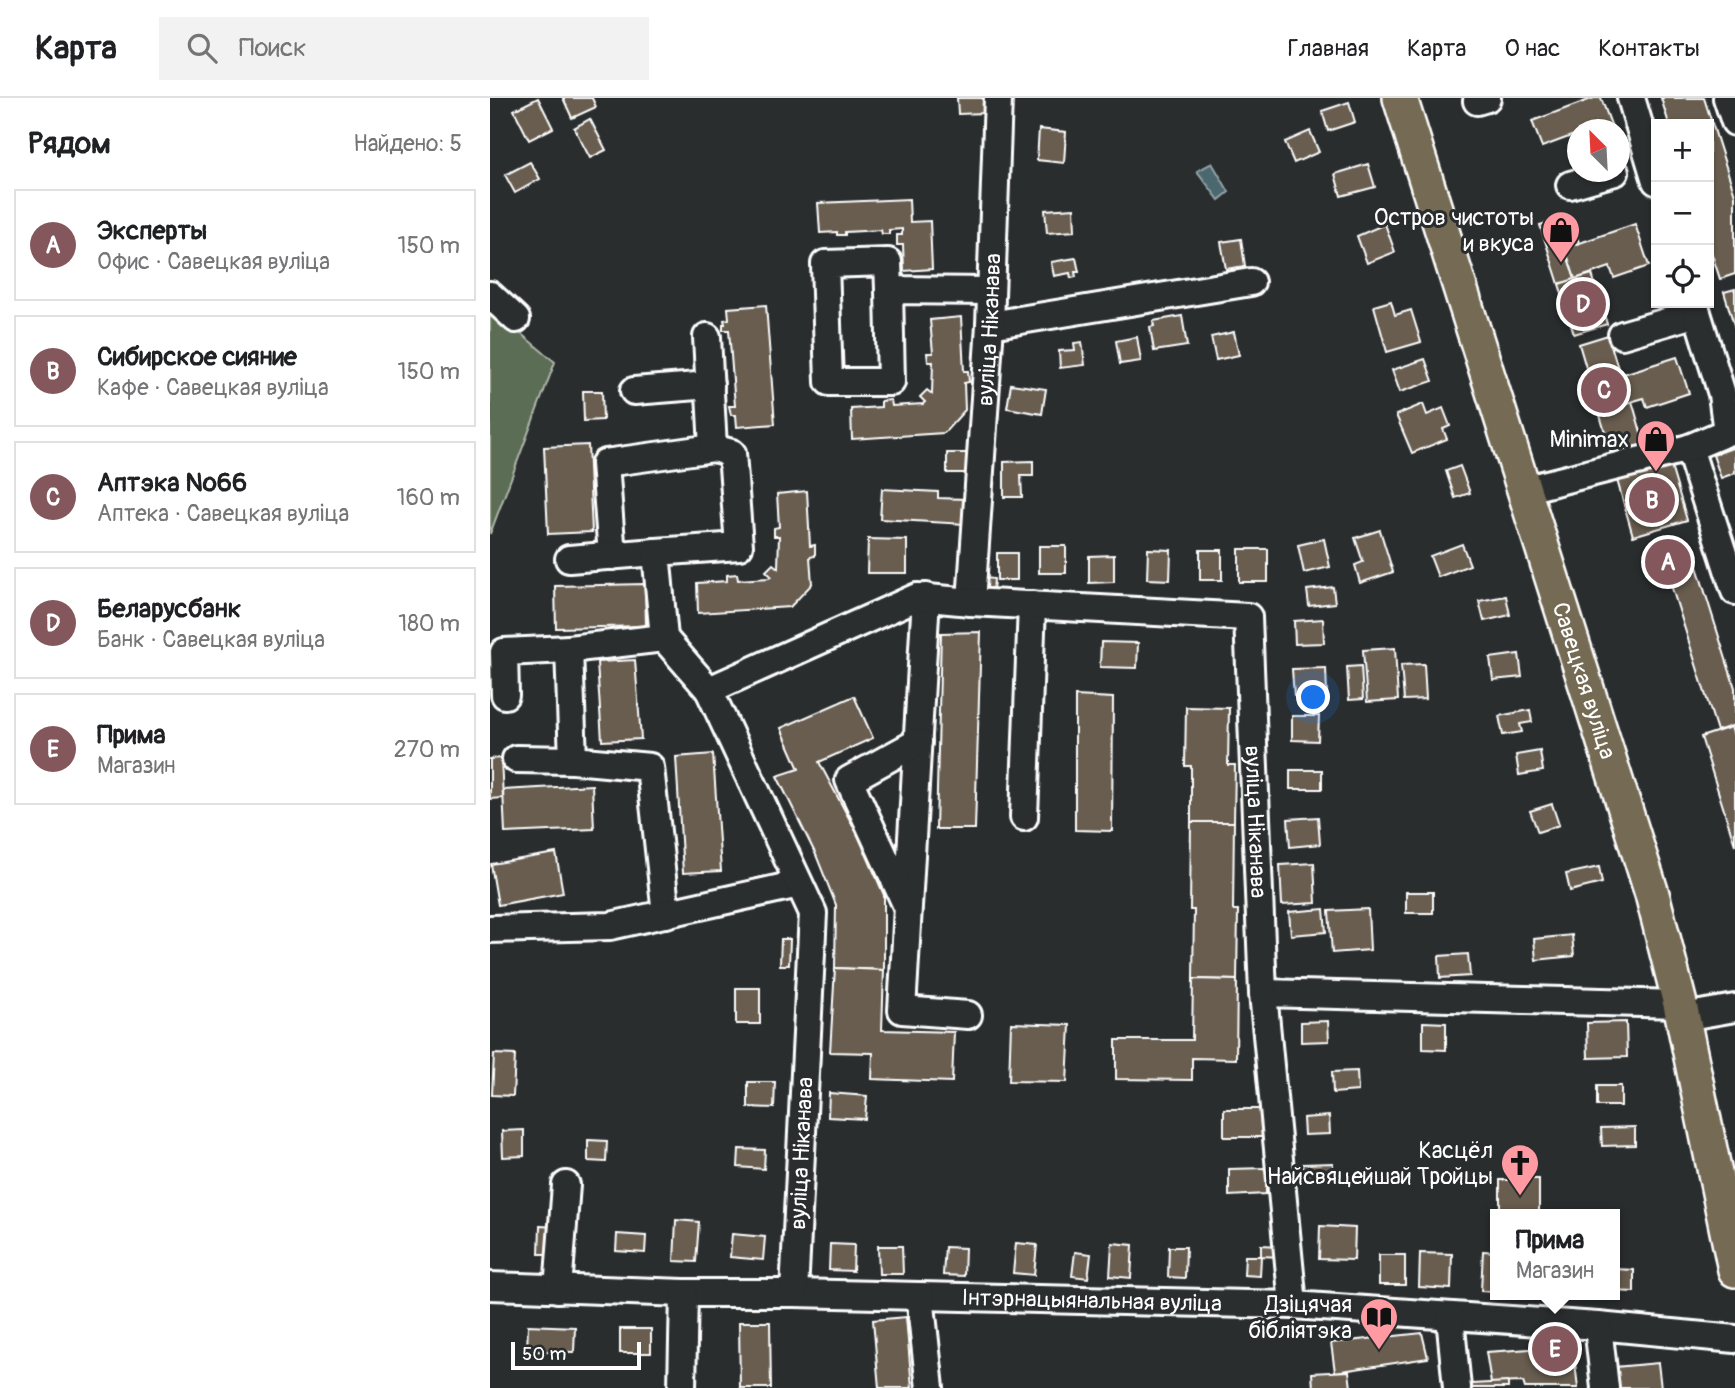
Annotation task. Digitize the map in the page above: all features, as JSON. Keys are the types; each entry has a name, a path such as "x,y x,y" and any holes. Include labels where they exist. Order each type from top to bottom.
{"main road":[{"name":"Савецкая вуліца","path":"1400,98 1640,854 1682,1010 1735,1270"}],"street":[{"name":"вуліца Ніканава","path":"971,602 992,291 998,98"},
{"path":"1631,98 1651,164"},
{"path":"1727,98 1735,122"},
{"path":"1630,171 1651,171"},
{"path":"1570,185 1580,182"},
{"path":"888,261 889,290 891,382 829,382 825,264 888,261"},
{"path":"990,325 1251,282"},
{"path":"889,290 992,291"},
{"path":"490,295 516,319"},
{"path":"1523,490 1689,448 1727,432 1722,394 1695,308 1622,334"},
{"path":"707,337 713,448"},
{"path":"634,391 710,385"},
{"path":"569,559 612,556 656,552 739,546 732,453 713,448 605,463 612,556"},
{"path":"1689,448 1735,591"},
{"path":"656,552 664,638 709,690"},
{"name":"вуліца Ніканава","path":"794,1293 813,913 709,690 917,597 926,597 971,602 1248,617 1263,993 1293,1305"},
{"path":"926,597 902,1010 968,1015"},
{"path":"1024,817 1032,605"},
{"path":"505,695 504,652 569,649 664,638"},
{"path":"569,649 573,760"},
{"path":"908,909 849,780 918,742"},
{"path":"516,759 573,760 650,767 666,914"},
{"path":"490,929 610,926 799,884"},
{"path":"1263,993 1682,1010 1735,1008"},
{"path":"558,1289 566,1185"},
{"name":"Інтэрнацыянальная вуліца","path":"490,1286 684,1293 794,1293 1293,1305 1598,1326 1735,1339"},
{"path":"682,1388 684,1293"},
{"path":"920,1296 930,1388"},
{"path":"1450,1317 1457,1388"},
{"path":"1598,1326 1605,1388"}],"green space":[{"path":"490,308 555,362 490,534"}],"water":[{"path":"1212,163 1229,192 1219,200 1197,171"}],"building":[{"path":"538,98 553,128 529,140 514,110"},
{"path":"563,98 592,98 596,107 572,118"},
{"path":"957,98 985,98 985,113 958,114"},
{"path":"1594,98 1601,98 1609,119 1567,119 1567,138 1542,147 1532,121"},
{"path":"1661,98 1704,98 1711,119 1667,119"},
{"path":"1349,102 1355,122 1328,131 1322,111"},
{"path":"590,119 606,150 590,158 574,128"},
{"path":"1039,129 1066,132 1064,163 1037,160"},
{"path":"1714,129 1735,195 1735,274 1720,279 1714,260"},
{"path":"1310,131 1319,152 1294,163 1285,142"},
{"path":"530,162 540,179 515,193 505,175"},
{"path":"1368,164 1375,187 1341,196 1335,174"},
{"path":"909,199 910,222 930,221 932,269 904,271 903,245 897,245 897,235 902,235 902,229 889,230 889,234 882,234 881,230 845,232 845,235 837,235 837,232 820,233 818,203"},
{"path":"1074,208 1075,231 1047,233 1045,210"},
{"name":"Остров чистоты и вкуса","path":"1571,216 1579,243 1565,248 1575,279 1559,284 1540,225"},
{"path":"1385,224 1395,252 1367,263 1357,236"},
{"path":"1635,224 1649,266 1614,278 1610,267 1575,279 1565,248"},
{"path":"1241,239 1245,266 1226,269 1221,242"},
{"path":"1076,258 1079,272 1075,272 1076,277 1071,278 1070,273 1054,276 1051,262"},
{"path":"1592,274 1607,324 1574,334 1559,284"},
{"path":"1735,289 1735,328 1724,292"},
{"path":"1391,301 1395,315 1411,310 1421,342 1387,352 1374,306"},
{"path":"766,305 775,424 737,427 736,415 731,415 729,406 735,406 729,330 723,330 723,324 724,320 729,319 728,308"},
{"path":"1182,316 1187,346 1154,351 1150,327 1154,326 1153,321"},
{"path":"961,317 964,371 968,371 969,382 964,383 965,410 944,433 852,439 851,409 881,407 881,401 891,400 892,406 925,402 920,397 927,390 932,394 933,362 928,362 927,353 933,353 930,320"},
{"path":"1234,332 1239,355 1216,360 1211,337"},
{"path":"1608,335 1620,375 1611,378 1620,405 1632,401 1645,446 1612,456 1579,344"},
{"path":"1137,337 1141,361 1120,364 1116,341"},
{"path":"1082,342 1085,365 1060,368 1059,351 1075,350 1074,343"},
{"path":"1677,357 1689,393 1647,407 1644,398 1620,405 1611,378"},
{"path":"1425,359 1433,381 1400,392 1392,370"},
{"path":"1011,384 1046,389 1042,414 1007,408"},
{"path":"583,391 602,391 603,420 584,421"},
{"path":"1423,404 1427,415 1443,408 1450,426 1443,429 1447,439 1412,453 1396,415"},
{"path":"588,445 592,532 548,534 544,447"},
{"path":"1735,447 1735,473 1721,478 1713,455"},
{"path":"947,453 968,453 968,473 947,473"},
{"path":"1033,461 1033,476 1021,476 1022,497 1004,497 1004,462"},
{"path":"1670,463 1687,520 1633,536 1617,480"},
{"path":"1460,466 1470,493 1455,498 1446,471"},
{"path":"882,489 938,492 938,498 966,499 965,524 880,519"},
{"path":"807,491 810,546 815,545 815,556 810,557 812,584 790,607 698,613 697,583 727,581 727,575 737,574 738,580 771,576 766,571 773,564 778,568 779,536 774,536 774,528 779,527 777,494"},
{"path":"1380,530 1393,572 1360,583 1355,565 1363,562 1355,538"},
{"path":"868,539 907,540 907,573 867,573"},
{"path":"1324,539 1330,567 1304,573 1298,545"},
{"path":"1689,541 1735,688 1735,725 1717,731 1660,550"},
{"path":"1462,544 1470,565 1438,577 1430,556"},
{"path":"1039,546 1066,546 1066,573 1039,573"},
{"path":"1148,549 1171,550 1170,580 1147,579"},
{"path":"1239,549 1268,549 1268,582 1239,582"},
{"path":"1200,550 1222,550 1222,580 1200,580"},
{"path":"997,553 1017,553 1017,580 997,580"},
{"path":"1114,555 1114,582 1089,583 1089,556"},
{"path":"986,578 994,579 993,591 985,591"},
{"path":"645,584 646,626 556,628 555,586"},
{"path":"1333,587 1335,603 1309,606 1307,590"},
{"path":"1506,596 1510,615 1484,621 1479,601"},
{"path":"1323,619 1324,643 1295,644 1294,621"},
{"path":"981,632 975,829 936,829 941,633"},
{"path":"1101,642 1138,643 1137,668 1100,667"},
{"path":"1395,648 1398,700 1367,702 1363,650"},
{"path":"1519,654 1522,677 1493,680 1490,658"},
{"path":"635,660 641,739 602,741 597,662"},
{"path":"1424,664 1426,699 1404,700 1401,665"},
{"path":"1361,666 1363,699 1349,700 1347,667"},
{"path":"1326,668 1327,694 1294,696 1292,669"},
{"path":"854,696 873,738 819,762 859,837 884,895 884,970 835,968 836,905 816,855 777,776 799,769 781,728"},
{"path":"1075,696 1113,698 1112,831 1075,830"},
{"path":"1186,707 1229,708 1228,765 1235,765 1234,822 1191,822 1191,766 1185,766"},
{"path":"1530,710 1532,722 1520,724 1522,732 1503,735 1499,716"},
{"path":"1292,716 1319,716 1318,741 1292,740"},
{"path":"1731,727 1735,739 1735,845 1701,737"},
{"path":"1540,751 1543,771 1519,775 1516,755"},
{"path":"713,754 721,871 683,873 676,757"},
{"path":"501,758 503,798 490,799 490,759"},
{"path":"1290,770 1322,770 1322,789 1290,789"},
{"path":"592,785 594,829 505,833 503,790"},
{"path":"1552,804 1559,825 1538,832 1530,811"},
{"path":"1318,817 1320,844 1290,847 1288,819"},
{"path":"1191,822 1234,822 1233,910 1238,910 1237,980 1193,979 1194,910 1190,910"},
{"path":"556,853 563,893 498,905 491,864"},
{"path":"1314,863 1316,903 1282,905 1280,865"},
{"path":"1599,867 1602,883 1570,891 1566,874"},
{"path":"1406,892 1433,892 1433,913 1406,913"},
{"path":"1324,909 1326,932 1291,935 1289,912"},
{"path":"1368,909 1370,950 1332,953 1329,911"},
{"path":"1572,935 1574,956 1536,960 1534,939"},
{"path":"781,939 790,939 789,965 780,965"},
{"path":"1468,954 1470,976 1440,978 1439,956"},
{"path":"835,968 884,970 882,1030 954,1032 952,1082 872,1079 873,1053 830,1052"},
{"path":"1193,979 1237,980 1236,1059 1192,1058 1192,1080 1116,1079 1116,1040 1192,1040"},
{"path":"736,988 760,988 760,1024 736,1024"},
{"path":"1328,1021 1329,1041 1301,1042 1301,1022"},
{"path":"1423,1022 1446,1023 1446,1050 1423,1049"},
{"path":"1626,1022 1627,1057 1588,1058 1587,1023"},
{"path":"1011,1023 1070,1025 1067,1082 1009,1081"},
{"path":"494,1054 515,1055 513,1096 492,1095"},
{"path":"1357,1071 1358,1091 1333,1093 1332,1072"},
{"path":"748,1082 775,1082 774,1108 748,1107"},
{"path":"1597,1086 1621,1086 1621,1106 1597,1106"},
{"path":"829,1093 867,1096 865,1119 828,1117"},
{"path":"1224,1109 1263,1109 1263,1137 1224,1137"},
{"path":"1329,1116 1330,1134 1304,1135 1303,1118"},
{"path":"1635,1127 1635,1145 1602,1146 1601,1128"},
{"path":"524,1130 524,1156 503,1157 502,1131"},
{"path":"588,1140 607,1141 606,1162 588,1161"},
{"path":"739,1149 765,1150 764,1169 738,1167"},
{"path":"1333,1163 1333,1176 1304,1178 1303,1164"},
{"path":"1266,1168 1266,1194 1229,1196 1229,1169"},
{"name":"Касцёл Найсвяцейшай Тройцы","path":"1524,1170 1528,1179 1539,1179 1539,1209 1500,1209 1500,1180 1512,1180 1516,1171"},
{"path":"676,1220 699,1222 696,1262 674,1261"},
{"path":"540,1226 556,1227 556,1254 539,1254"},
{"path":"1320,1226 1355,1228 1354,1260 1319,1259"},
{"path":"617,1234 646,1236 645,1253 616,1251"},
{"path":"732,1234 765,1237 763,1260 730,1257"},
{"path":"1016,1243 1037,1245 1034,1275 1013,1273"},
{"path":"1112,1243 1133,1245 1131,1278 1110,1276"},
{"path":"830,1244 854,1245 853,1271 829,1270"},
{"path":"1261,1245 1280,1246 1280,1257 1261,1256"},
{"path":"878,1246 902,1246 903,1274 879,1274"},
{"path":"945,1247 965,1248 964,1276 943,1275"},
{"path":"1169,1247 1186,1247 1185,1278 1168,1277"},
{"path":"1483,1251 1490,1252 1490,1292 1481,1291"},
{"path":"1075,1252 1091,1254 1088,1278 1072,1276"},
{"path":"1420,1253 1452,1254 1451,1289 1419,1287"},
{"path":"1379,1255 1405,1255 1405,1285 1379,1285"},
{"path":"1245,1256 1261,1256 1260,1276 1244,1275"},
{"path":"1620,1269 1634,1270 1634,1292 1620,1291"},
{"path":"906,1317 912,1388 879,1388 873,1320"},
{"path":"739,1322 770,1322 771,1388 740,1388"},
{"path":"528,1325 575,1327 574,1352 527,1351"},
{"path":"620,1329 651,1329 651,1353 620,1353"},
{"name":"Дзіцячая бібліятэка","path":"1422,1333 1428,1358 1335,1372 1331,1343"},
{"path":"1573,1346 1578,1388 1525,1388 1523,1382 1491,1383 1486,1352"},
{"path":"1658,1363 1661,1388 1617,1388 1615,1367"},
{"path":"1349,1371 1351,1388 1313,1388 1312,1373"},
{"path":"1508,1382 1508,1388 1472,1388 1472,1384"}],"place":[{"name":"Остров чистоты и вкуса","path":"1561,264"},
{"name":"Беларусбанк","path":"1583,304"},
{"name":"Аптэка №66","path":"1604,390"},
{"name":"Minimax","path":"1656,473"},
{"name":"Сибирское сияние","path":"1652,500"},
{"name":"Эксперты","path":"1668,562"},
{"name":"Касцёл Найсвяцейшай Тройцы","path":"1520,1197"},
{"name":"Прима","path":"1555,1349"},
{"name":"Дзіцячая бібліятэка","path":"1379,1351"}]}
